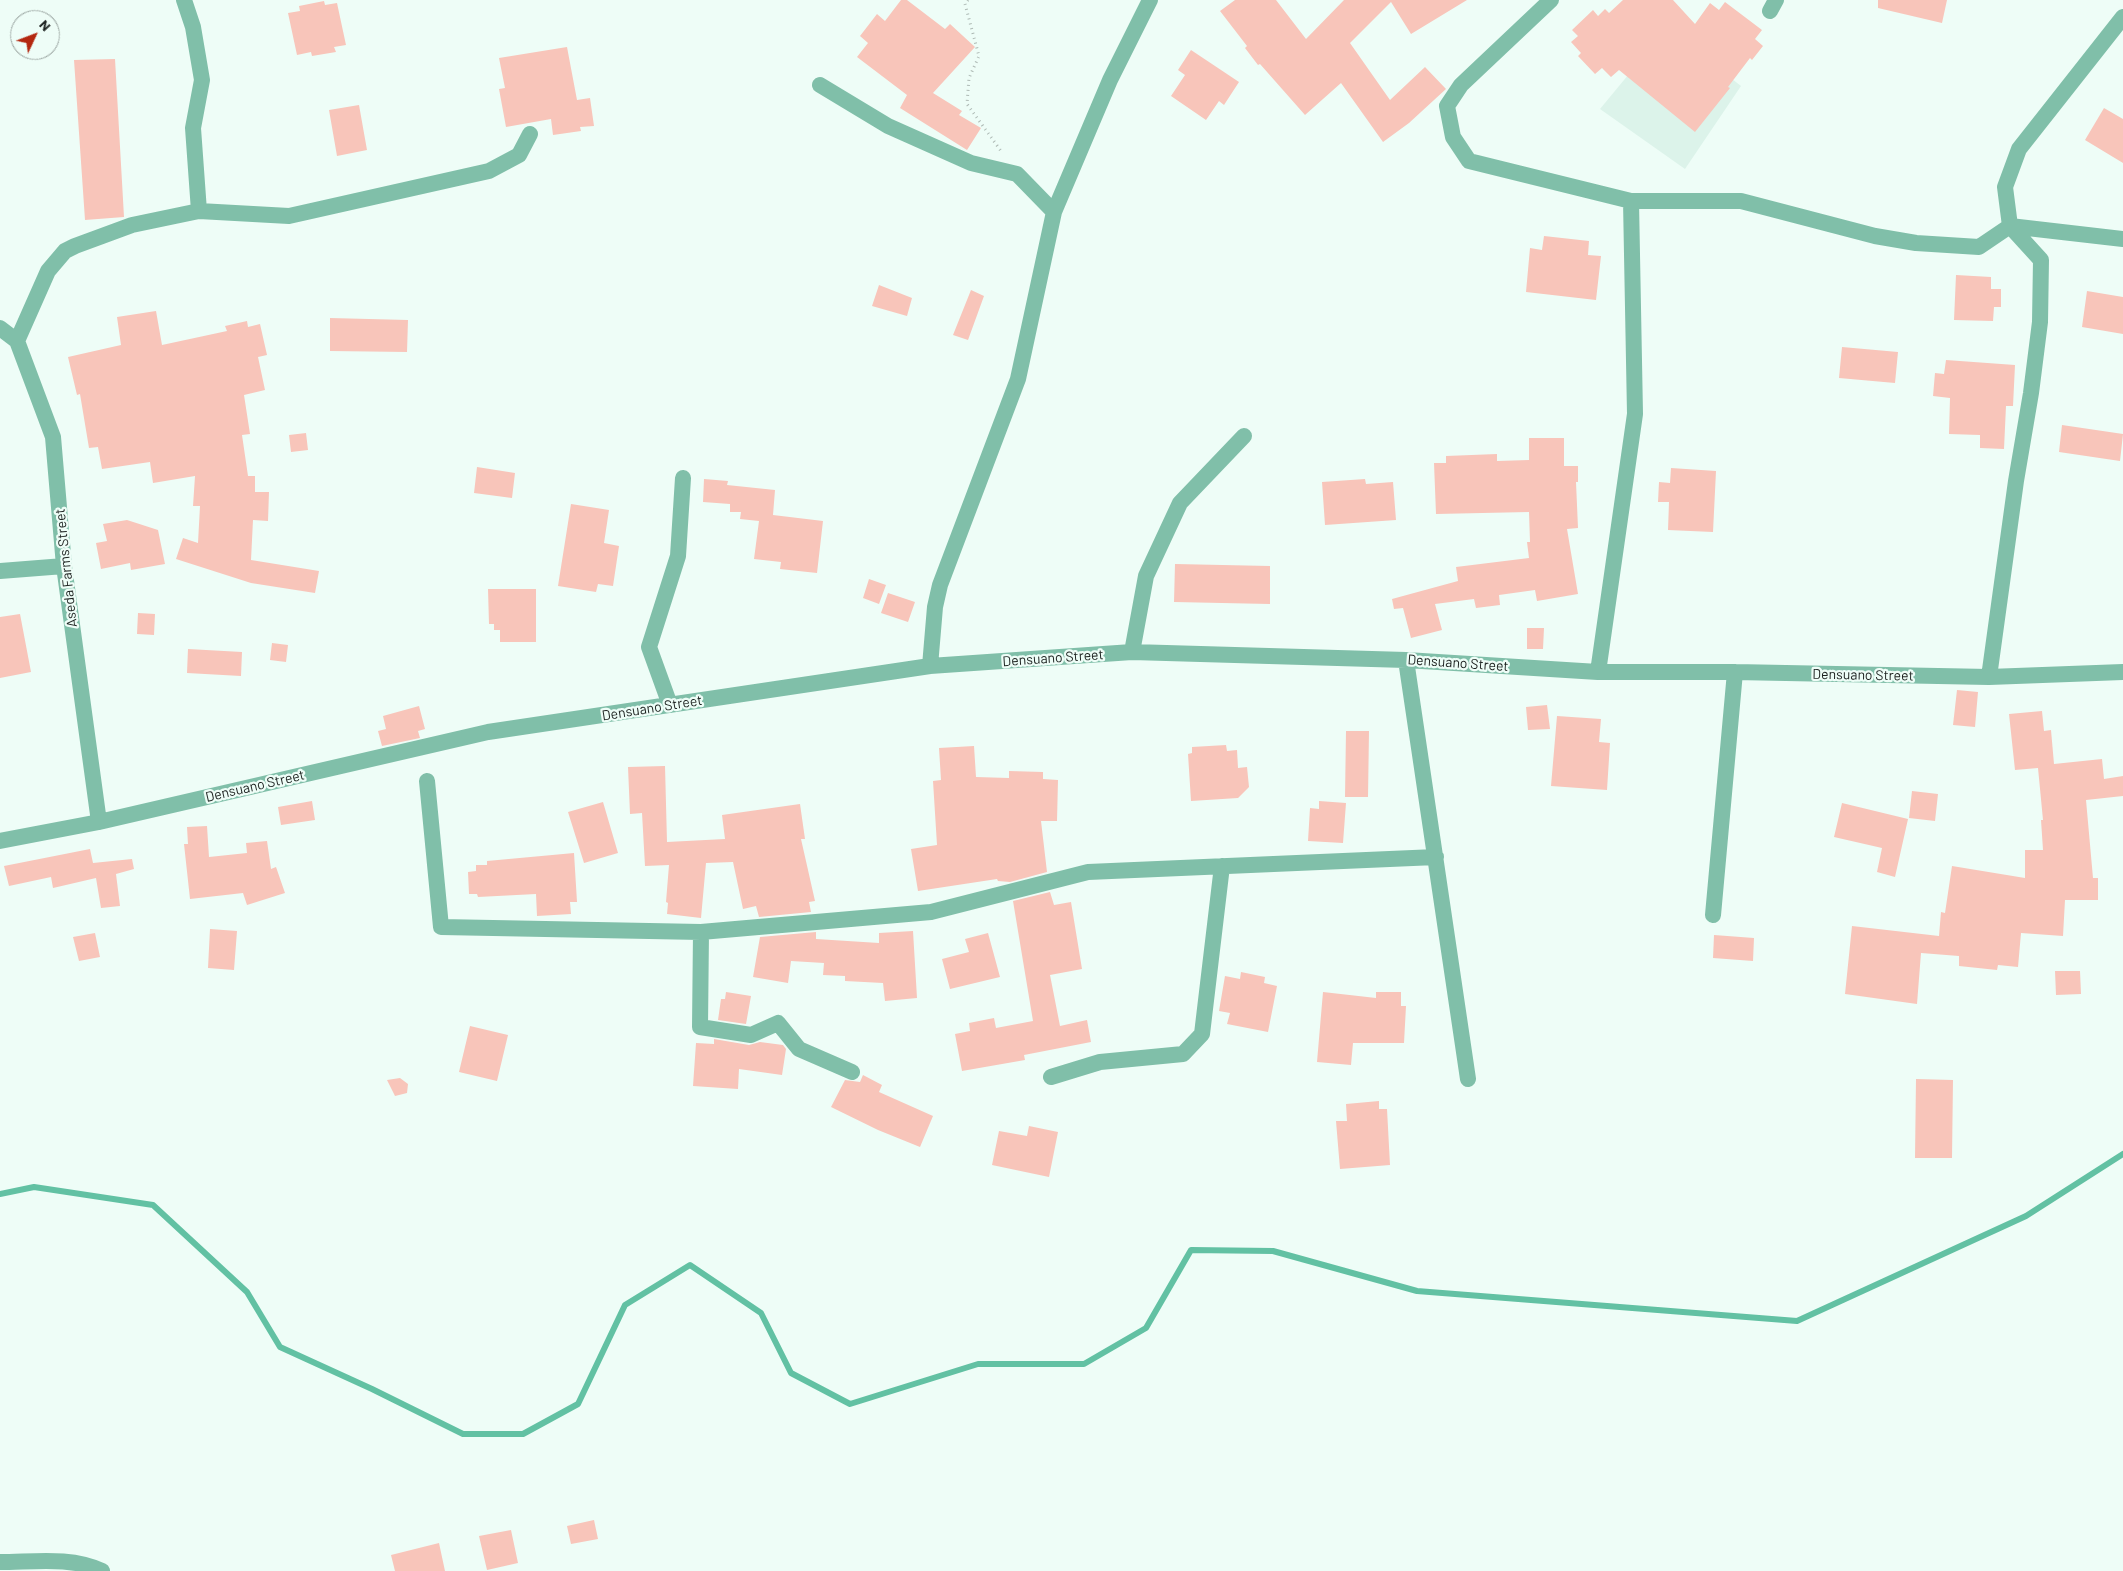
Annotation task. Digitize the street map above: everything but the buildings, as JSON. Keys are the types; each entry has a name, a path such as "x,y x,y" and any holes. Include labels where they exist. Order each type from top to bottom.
{"street":[{"path":"184,0 193,27 202,80 193,128 199,211"},
{"path":"930,666 935,607 940,585 1018,379 1054,212 1110,80 1150,0"},
{"path":"1551,0 1461,85 1447,106 1453,137 1469,161 1632,201 1741,201 1875,236 1916,243 1979,246 2010,226 2123,239"},
{"path":"1989,677 2040,322 2041,260 2010,226 2005,187 2019,149 2123,17"},
{"path":"820,85 888,126 971,163 1017,174 1054,212"},
{"path":"0,328 17,341 48,271 65,251 132,225 199,211 289,216 489,171 519,155 530,134"},
{"path":"1598,672 1635,414 1632,201"},
{"name":"Aseda Farms Street","path":"17,341 53,437 64,566 99,822"},
{"path":"1132,652 1146,576 1180,503 1244,436"},
{"path":"670,705 649,647 678,556 683,478"},
{"path":"0,571 64,566"},
{"name":"Densuano Street","path":"0,841 99,822 488,732 930,666 1132,652 1406,660 1598,672 1735,672 1989,677 2123,672"},
{"path":"1406,660 1468,1079"},
{"path":"1713,915 1735,672"},
{"path":"427,781 441,927 701,932 930,912 1088,872 1436,857"},
{"path":"1052,1077 1100,1062 1183,1054 1202,1034 1222,866"},
{"path":"701,932 700,1027 751,1035 778,1024 799,1049 852,1072"},
{"path":"0,1562 66,1562 89,1565 102,1571"}],"path":[{"path":"968,0 965,4 979,56 969,78 967,104 1017,174"}],"shaded area":[{"path":"1667,28 1741,86 1685,169 1600,109"}],"waterway":[{"path":"0,1194 34,1187 153,1205 247,1292 280,1347 372,1389 463,1434 523,1434 578,1404 625,1305 690,1265 761,1313 791,1373 850,1404 978,1364 1084,1364 1146,1328 1191,1250 1273,1251 1417,1291 1797,1321 2026,1216 2123,1154"}]}
